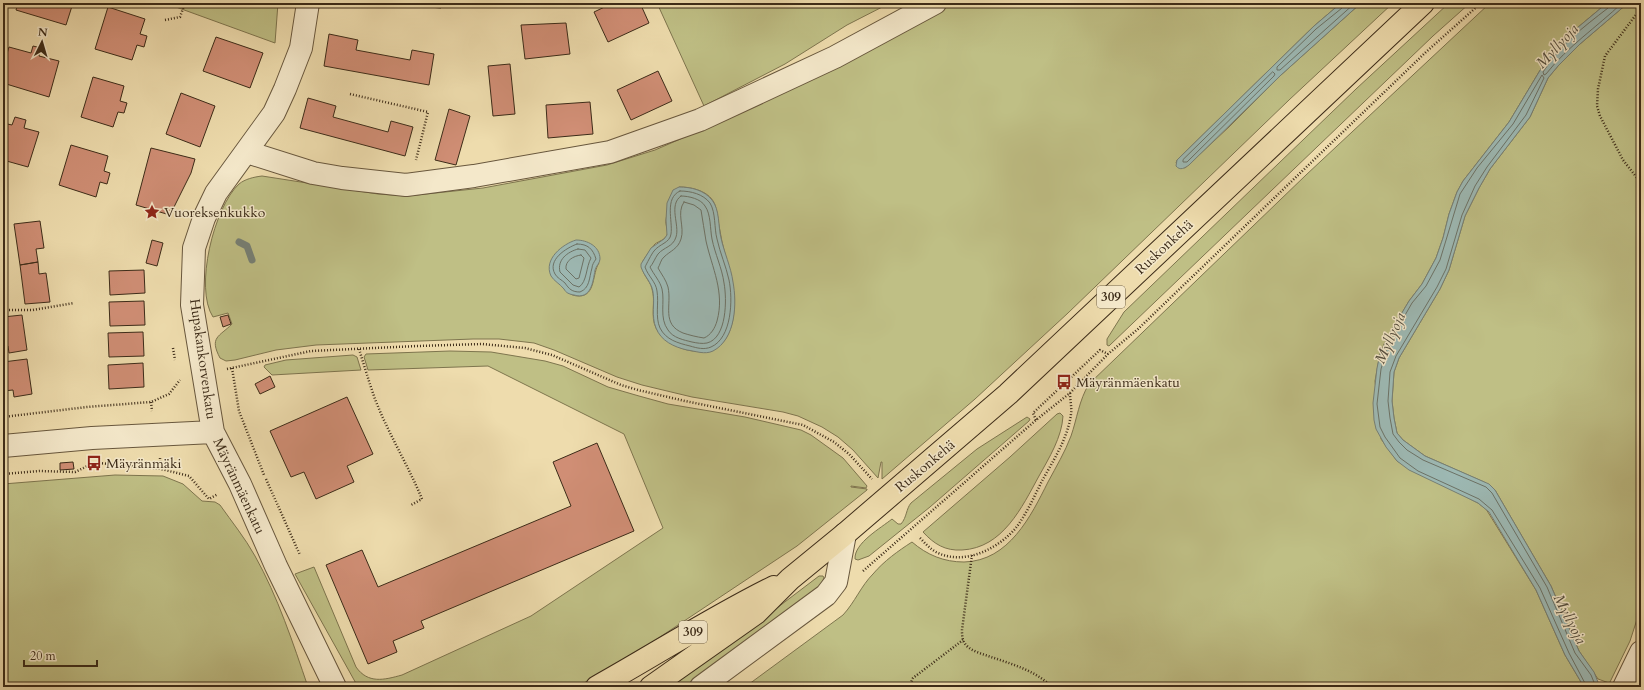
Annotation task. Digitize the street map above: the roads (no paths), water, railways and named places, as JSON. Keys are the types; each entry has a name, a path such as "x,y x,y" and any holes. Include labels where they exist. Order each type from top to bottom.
{"main road":[{"name":"Ruskonkehä","path":"651,687 756,613 790,579 845,534 1008,394 1422,3"},
{"name":"Ruskonkehä","path":"597,687 737,605 790,579"}],"street":[{"name":"Hupakankorvenkatu","path":"213,432 192,305 194,248 204,218 216,193 274,113 301,48 308,3"},
{"path":"247,152 313,173 342,178 406,184 474,176 610,152 700,120 835,57 935,3"},
{"name":"Mäyränmäenkatu","path":"3,446 92,438 213,432 240,484 276,566 335,687"},
{"path":"701,687 826,595 836,582 845,534"},
{"path":"1624,687 1641,652"}],"water":[{"path":"1341,3 1361,3 1281,75 1189,165 1181,169 1176,166 1177,160 1314,26"},
{"name":"Myllyoja","path":"1607,3 1628,3 1580,44 1548,78 1530,117 1490,169 1479,188 1465,216 1449,270 1440,289 1399,358 1394,372 1392,401 1397,433 1403,440 1425,456 1489,484 1495,490 1551,586 1579,651 1594,672 1600,687 1584,687 1565,655 1536,590 1489,512 1478,503 1409,470 1397,461 1386,447 1376,429 1373,403 1380,354 1391,331 1409,301 1422,284 1436,258 1449,214 1457,192 1463,181 1509,122 1545,62 1559,43"},
{"path":"679,187 693,188 701,191 715,204 718,213 721,238 732,276 735,300 733,320 726,338 721,345 713,351 707,353 682,349 668,343 658,333 653,314 652,289 641,267 641,264 651,248 664,239 667,235 667,203 673,190"},
{"path":"576,240 584,241 595,247 598,251 600,259 595,270 590,289 584,295 580,296 567,292 552,278 549,270 552,258 556,253 565,245"}],"waterway":[{"path":"239,242 247,246 252,260"}],"place":[{"name":"Vuoreksenkukko","path":"152,212"},
{"name":"Mäyränmäenkatu","path":"1064,382"},
{"name":"Mäyränmäki","path":"94,463"}]}
